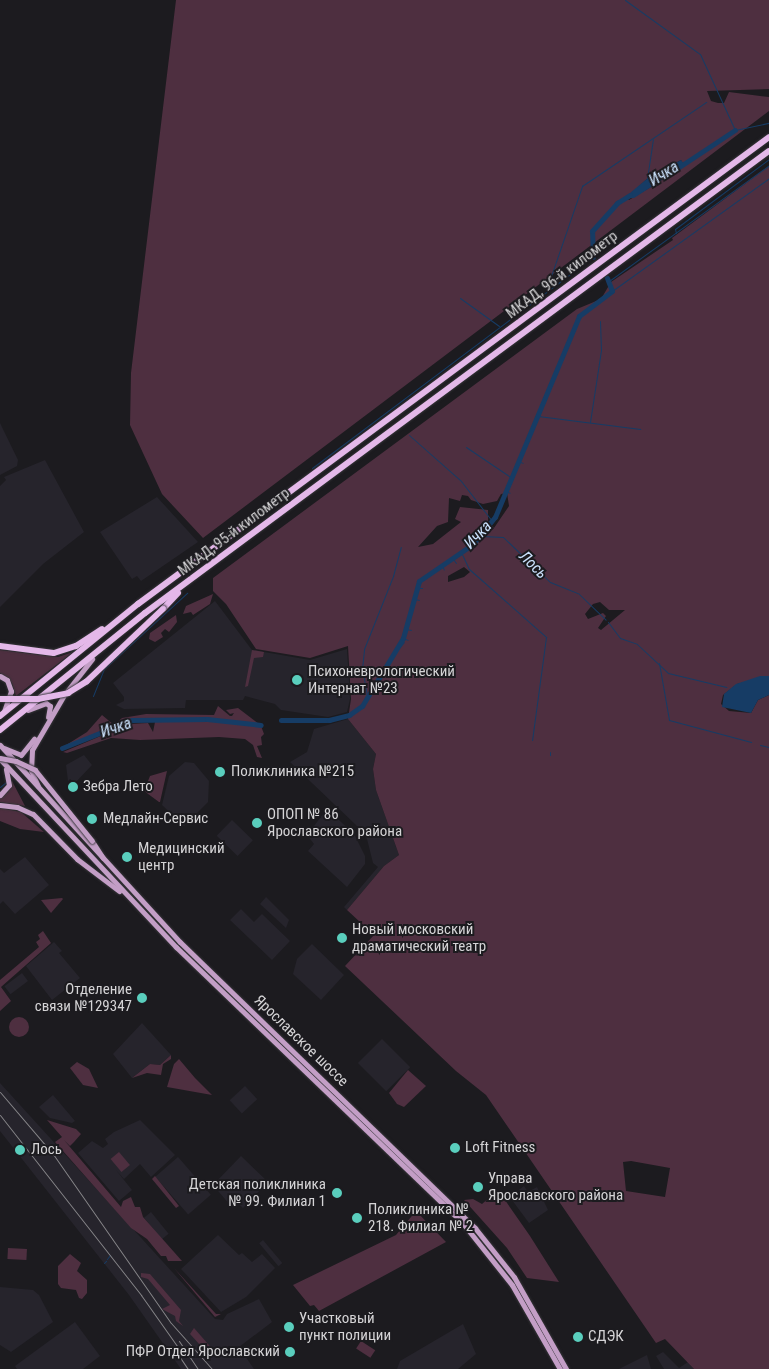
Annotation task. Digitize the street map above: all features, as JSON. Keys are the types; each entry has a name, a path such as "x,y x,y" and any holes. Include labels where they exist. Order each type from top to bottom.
{"highway":[{"name":"МКАД, 96-й километр","path":"402,409 769,137"},
{"name":"МКАД, 96-й километр","path":"409,418 769,151"},
{"name":"МКАД, 95-й километр","path":"1,715 138,604 402,409"},
{"name":"МКАД, 95-й километр","path":"3,728 191,579 409,418"},
{"path":"0,699 54,697 78,688 163,609 191,579"},
{"path":"0,647 45,654 69,649 138,604"}],"main road":[{"path":"41,793 30,762 35,743 78,675 102,648"},
{"path":"0,676 6,680 12,691 1,715"},
{"path":"0,746 16,754 24,752 49,714 50,706 43,702 21,714"},
{"name":"Ярославское шоссе","path":"0,746 41,793 180,942 360,1119 494,1256 523,1292 566,1369"},
{"path":"0,759 9,773 8,789 0,795"},
{"path":"0,759 16,761 35,770 92,841 114,872"},
{"name":"Ярославское шоссе","path":"0,759 135,904 360,1119"},
{"path":"0,805 24,809 37,817 76,859 135,904"},
{"name":"Ярославское шоссе","path":"494,1256 560,1369"}],"shaded area":[{"path":"176,0 769,0 769,89 707,91 711,101 718,103 724,103 729,92 769,97 769,111 203,538 162,494 130,425 131,373","holes":["681,160 683,164 659,182 629,200 626,198 648,178"]},
{"path":"769,166 769,676 737,684 723,695 721,704 729,711 751,713 758,700 769,695 769,1369 694,1369 665,1339 656,1343 486,1095 456,1071 345,966 374,935 347,910 384,866 399,855 376,790 373,769 376,754 348,719 351,699 348,646 310,658 256,649 226,604 213,591 213,578 577,309 601,299 611,282 673,240 672,238","holes":["507,493 509,506 494,528 488,521 488,510 460,507 455,519 461,522 433,544 418,547 437,526 448,522 449,498 460,501 462,495 468,496 471,500 483,504 497,501 501,494","464,567 470,572 464,577 448,582 448,576","600,602 609,610 625,610 601,630 598,628 606,616 603,613 588,619 585,614 593,604","631,1161 670,1168 665,1197 626,1191 623,1162"]},
{"path":"0,423 18,460 17,466 0,475"},
{"path":"45,460 84,532 43,564 0,607 0,486 6,480 4,477"},
{"path":"157,497 198,542 141,581 137,576 132,579 100,532"},
{"path":"213,594 210,604 193,615 191,612 183,614 186,606"},
{"path":"215,601 252,650 310,660 347,649 350,699 347,712 328,717 281,710 275,704 245,696 243,700 186,700 185,708 124,709 116,705 124,701 124,697 113,683"},
{"path":"176,615 177,622 169,632 165,629 161,633 163,637 155,642 149,639 150,633"},
{"path":"0,650 58,657 73,652 16,696 12,683 0,673"},
{"path":"252,650 264,652 263,657 254,658 248,686 245,687"},
{"path":"218,706 230,716 234,713 230,714 226,710 238,708 259,724 207,718 132,719 67,747 63,747 87,732 102,715 114,725 122,718 146,714 214,715"},
{"path":"348,719 376,754 373,769 376,790 399,855 384,866 347,910 344,907 378,867 373,863 367,839 356,825 290,762 307,752 314,729"},
{"path":"207,720 261,726 264,734 261,737 262,745 257,746 262,758 257,757 253,745 245,739 219,737 140,740 111,738 67,753 63,752 129,724 148,723 153,732 155,722"},
{"path":"84,755 92,765 75,783 70,779 68,781 66,765"},
{"path":"185,762 194,763 209,781 208,802 184,826 162,805 169,776"},
{"path":"167,771 159,802 140,788 146,786 150,776"},
{"path":"12,781 25,806 0,802 0,796 8,792"},
{"path":"0,808 21,812 44,832 20,829 0,821"},
{"path":"327,809 354,834 365,856 365,864 347,887 308,851 314,844 307,835"},
{"path":"232,820 253,840 238,856 217,836"},
{"path":"25,857 49,885 15,914 3,901 0,904 0,869 4,873"},
{"path":"266,897 289,920 286,928 260,904"},
{"path":"62,898 51,913 41,900"},
{"path":"241,909 254,922 262,914 290,941 272,960 230,920"},
{"path":"43,931 51,943 1,987 11,1001 0,1011 0,980 39,947 36,942 40,939 38,935"},
{"path":"54,942 62,951 59,953 80,978 52,1000 26,966"},
{"path":"312,944 344,975 321,1000 293,974 297,959"},
{"path":"22,973 28,981 10,994 4,986"},
{"path":"19,1017 26,1020 29,1027 26,1034 19,1037 12,1034 9,1027 12,1020"},
{"path":"142,1023 171,1055 160,1065 150,1064 132,1078 113,1054"},
{"path":"382,1039 410,1067 386,1091 358,1063"},
{"path":"171,1055 171,1059 163,1064 161,1075 147,1073 132,1078 150,1064 160,1065"},
{"path":"179,1059 212,1095 167,1087 174,1064"},
{"path":"77,1062 89,1069 98,1088 83,1085 70,1068"},
{"path":"408,1070 426,1086 404,1107 397,1104 389,1093"},
{"path":"0,1083 215,1319 223,1320 227,1314 259,1299 272,1322 239,1347 254,1369 181,1369 129,1295 0,1131"},
{"path":"245,1086 257,1099 242,1113 230,1100"},
{"path":"53,1095 75,1121 72,1123 50,1118 39,1107"},
{"path":"47,1120 76,1129 81,1134 70,1146 64,1140 121,1207 123,1201 131,1197 135,1207 140,1207 143,1217 182,1261 168,1261 166,1256 161,1256 147,1239 131,1228 55,1142 62,1137"},
{"path":"140,1120 175,1155 151,1177 140,1164 124,1179 116,1170 132,1190 119,1201 78,1153 92,1141 103,1148 108,1144 105,1139 114,1132"},
{"path":"119,1152 130,1165 122,1172 111,1159"},
{"path":"241,1156 268,1182 243,1208 235,1201 230,1205 213,1185"},
{"path":"178,1157 211,1195 188,1214 155,1177"},
{"path":"155,1176 179,1206 176,1208 152,1179"},
{"path":"524,1186 528,1192 537,1187 548,1210 529,1223 512,1200 512,1195"},
{"path":"498,1190 559,1282 527,1278 507,1248 464,1200 473,1199 482,1204"},
{"path":"416,1211 446,1242 319,1311 314,1305 310,1306 293,1285 396,1235"},
{"path":"151,1212 169,1234 162,1239 144,1218"},
{"path":"218,1235 239,1255 242,1253 252,1262 262,1254 275,1268 246,1297 221,1312 181,1269"},
{"path":"263,1240 282,1263 278,1266 259,1243"},
{"path":"8,1248 27,1249 26,1260 7,1259"},
{"path":"70,1254 81,1263 77,1271 87,1280 87,1293 82,1299 79,1298 76,1290 61,1288 58,1284 58,1266"},
{"path":"174,1268 216,1314 221,1314 215,1317"},
{"path":"141,1273 150,1274 181,1310 179,1321 183,1326 176,1321 175,1316 162,1309 170,1305 148,1279 141,1277"},
{"path":"0,1287 33,1290 39,1295 53,1322 11,1352 0,1345"},
{"path":"75,1322 100,1356 83,1369 17,1369 15,1366"},
{"path":"463,1324 476,1354 458,1369 397,1369 400,1361"},
{"path":"194,1328 215,1352 214,1356 211,1357 190,1334"},
{"path":"361,1341 375,1350 370,1358 356,1349"},
{"path":"663,1352 679,1368 688,1362 694,1369 664,1369 656,1356"},
{"path":"647,1355 651,1369 619,1369"}],"water":[{"path":"681,160 684,164 659,182 634,198 624,198 648,178"},
{"path":"760,676 769,676 769,695 758,700 751,713 722,707 724,694 736,684"}],"waterway":[{"path":"625,0 700,54 735,130 769,123"},
{"path":"549,282 582,186 706,102"},
{"name":"Ичка","path":"679,167 735,130"},
{"path":"647,179 653,139"},
{"path":"676,233 675,229 769,159"},
{"path":"609,281 769,165"},
{"path":"612,291 769,178"},
{"name":"Ичка","path":"593,257 592,231 617,203 630,195"},
{"path":"312,468 593,257"},
{"name":"Лось","path":"281,720 329,720 349,715 362,706 403,638 419,581 473,544 495,517 579,316 612,291 607,278"},
{"path":"460,298 499,326"},
{"path":"590,422 601,350 600,321"},
{"path":"538,416 640,429"},
{"path":"409,435 461,481 492,521"},
{"path":"466,447 512,478"},
{"name":"Ичка","path":"518,461 523,463"},
{"name":"Ичка","path":"506,491 510,493"},
{"name":"Лось","path":"482,536 503,537 550,582 579,594 606,620"},
{"path":"367,696 362,669 364,649 393,576 401,547"},
{"path":"461,552 469,569 546,637 532,740"},
{"name":"Ичка","path":"453,559 456,563"},
{"name":"Ичка","path":"442,566 444,570"},
{"name":"Ичка","path":"417,588 422,588"},
{"path":"93,696 104,669 187,593"},
{"name":"Ичка","path":"415,599 419,600"},
{"name":"Лось","path":"608,622 620,638 637,644 668,673 726,687"},
{"name":"Ичка","path":"406,629 411,630"},
{"name":"Ичка","path":"403,638 408,640"},
{"name":"Ичка","path":"398,649 404,642"},
{"path":"659,663 669,720 751,742"},
{"name":"Ичка","path":"62,748 132,720 207,719 261,725"},
{"path":"760,745 769,747"},
{"name":"Ичка","path":"0,787 6,782"},
{"path":"107,1259 110,1255"}],"railway":[{"path":"0,1092 53,1154 171,1323 212,1369"},
{"path":"0,1115 141,1295 180,1350"},
{"path":"179,1341 198,1369"},
{"path":"173,1347 188,1369"}],"place":[{"name":"Психоневрологический Интернат №23","path":"297,680"},
{"name":"Поликлиника №215","path":"220,772"},
{"name":"Зебра Лето","path":"73,787"},
{"name":"Медлайн-Сервис","path":"92,819"},
{"name":"ОПОП № 86 Ярославского района","path":"257,823"},
{"name":"Медицинский центр","path":"127,857"},
{"name":"Новый московский драматический театр","path":"342,938"},
{"name":"Отделение связи №129347","path":"142,998"},
{"name":"Loft Fitness","path":"455,1148"},
{"name":"Лось","path":"20,1150"},
{"name":"Управа Ярославского района","path":"478,1187"},
{"name":"Детская поликлиника № 99. Филиал 1","path":"337,1193"},
{"name":"Поликлиника № 218. Филиал № 2","path":"357,1218"},
{"name":"Участковый пункт полиции","path":"289,1327"},
{"name":"СДЭК","path":"578,1337"},
{"name":"ПФР Отдел Ярославский","path":"290,1352"}]}
